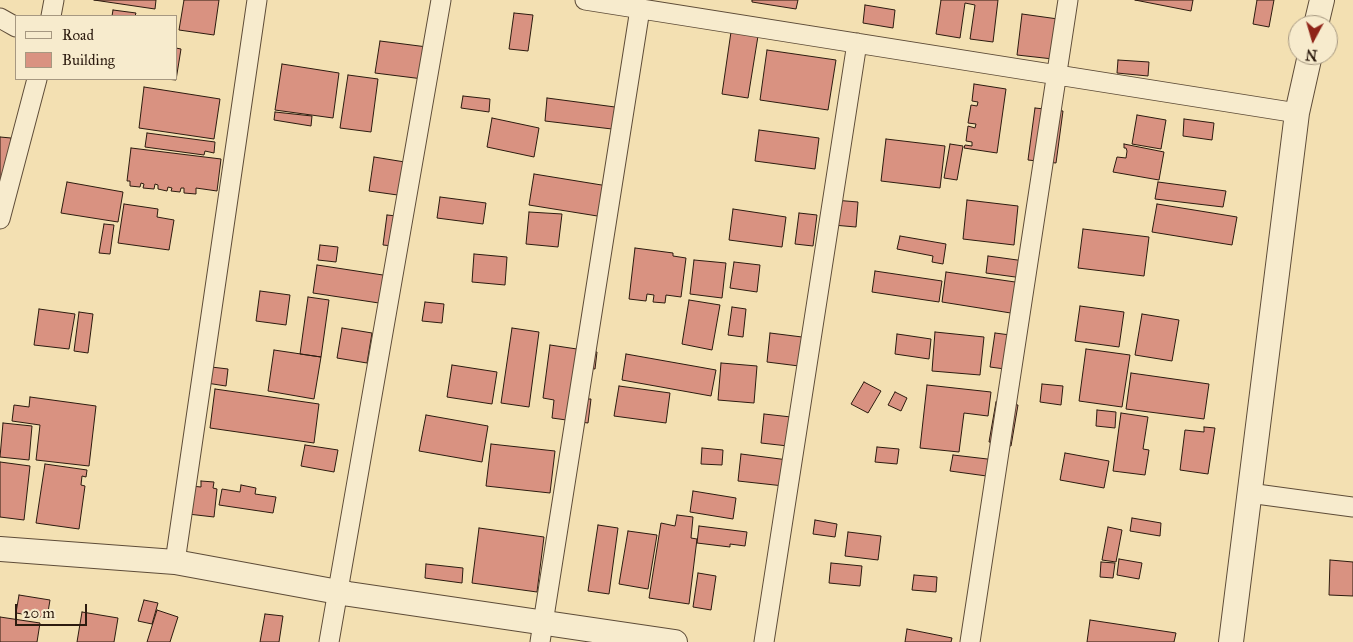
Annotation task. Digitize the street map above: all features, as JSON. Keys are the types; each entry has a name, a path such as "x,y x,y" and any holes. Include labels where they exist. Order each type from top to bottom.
{"street":[{"path":"51,15 54,0"},
{"path":"174,562 257,0"},
{"path":"329,642 441,0"},
{"path":"585,0 1297,113"},
{"path":"970,642 1068,0"},
{"path":"1318,15 1322,0"},
{"path":"542,632 640,9"},
{"path":"0,18 15,26"},
{"path":"764,642 857,43"},
{"path":"1231,642 1297,113 1308,65"},
{"path":"0,219 37,80"},
{"path":"1250,493 1353,507"},
{"path":"0,548 174,562 542,632 675,642"}],"building":[{"path":"94,0 156,0 155,9"},
{"path":"184,0 219,0 214,35 179,30"},
{"path":"752,0 798,0 796,9 752,2"},
{"path":"941,0 998,0 993,42 970,39 975,5 965,3 960,38 936,34"},
{"path":"1135,0 1193,0 1191,11"},
{"path":"1257,0 1274,0 1269,27 1253,24"},
{"path":"865,5 895,10 893,28 863,23"},
{"path":"113,10 136,13 135,15 112,15"},
{"path":"514,13 533,15 528,51 509,49"},
{"path":"1022,14 1058,19 1053,59 1017,55"},
{"path":"731,32 758,36 748,98 722,94"},
{"path":"380,41 435,48 431,80 375,73"},
{"path":"178,48 181,49 178,68"},
{"path":"767,50 836,60 828,110 760,100"},
{"path":"1118,60 1149,62 1148,76 1117,73"},
{"path":"282,64 339,73 333,118 275,110"},
{"path":"348,75 378,79 371,132 340,128"},
{"path":"974,84 1006,89 997,153 964,148 965,145 972,146 972,142 966,141 968,126 975,128 976,124 968,123 971,105 977,106 978,102 972,101"},
{"path":"144,87 220,99 214,139 139,128"},
{"path":"463,96 490,99 489,112 461,108"},
{"path":"547,98 615,107 612,129 545,121"},
{"path":"1035,108 1063,111 1056,163 1028,160"},
{"path":"275,112 312,116 311,126 274,120"},
{"path":"1137,115 1166,120 1161,149 1132,144"},
{"path":"492,118 539,128 534,157 487,147"},
{"path":"1184,119 1214,123 1212,140 1183,136"},
{"path":"759,130 819,138 815,169 755,161"},
{"path":"147,133 215,142 214,153 205,151 204,155 145,147"},
{"path":"0,137 11,138 6,180 0,180"},
{"path":"886,139 945,146 940,188 881,181"},
{"path":"950,144 963,146 957,180 944,178"},
{"path":"1124,144 1164,152 1159,180 1113,172 1117,157 1126,158 1127,151 1124,148"},
{"path":"131,148 221,159 217,191 196,188 196,194 184,193 184,188 181,188 180,192 171,191 172,188 168,187 167,191 158,189 158,185 155,184 154,189 143,188 144,184 141,183 140,187 130,186 130,181 127,181"},
{"path":"374,157 417,164 412,197 369,191"},
{"path":"534,174 620,188 616,219 529,205"},
{"path":"67,182 123,192 118,222 61,213"},
{"path":"1158,182 1226,191 1223,207 1155,199"},
{"path":"440,197 486,203 483,224 437,218"},
{"path":"834,200 858,202 856,227 833,225"},
{"path":"967,200 1018,206 1014,245 963,239"},
{"path":"124,204 158,209 157,217 174,220 169,250 118,243"},
{"path":"1157,204 1237,217 1232,245 1152,232"},
{"path":"733,209 786,217 782,247 729,240"},
{"path":"529,212 562,214 558,247 526,244"},
{"path":"799,213 817,215 813,246 795,244"},
{"path":"387,215 407,217 403,247 383,245"},
{"path":"104,224 114,225 110,254 99,253"},
{"path":"1083,229 1149,237 1144,276 1078,268"},
{"path":"900,236 946,244 943,264 932,262 933,256 897,249"},
{"path":"320,245 338,247 336,262 318,260"},
{"path":"635,248 673,253 673,256 686,258 681,297 666,295 665,303 653,302 654,295 647,294 646,301 629,299"},
{"path":"474,254 507,257 505,285 472,282"},
{"path":"988,256 1032,262 1030,279 986,273"},
{"path":"694,260 726,263 722,298 690,294"},
{"path":"734,262 760,265 757,292 730,288"},
{"path":"317,265 396,277 392,305 313,293"},
{"path":"875,271 942,281 939,302 872,292"},
{"path":"946,272 1022,283 1017,314 942,302"},
{"path":"260,291 290,295 286,325 256,321"},
{"path":"308,297 329,300 321,357 300,354"},
{"path":"689,300 720,305 712,350 682,344"},
{"path":"425,302 444,304 442,323 422,321"},
{"path":"1080,306 1124,312 1119,347 1075,341"},
{"path":"732,307 746,309 743,337 728,335"},
{"path":"39,309 75,314 69,349 34,345"},
{"path":"79,312 93,314 88,353 74,351"},
{"path":"1142,314 1179,320 1172,361 1135,355"},
{"path":"342,328 372,333 367,363 337,358"},
{"path":"512,328 539,332 529,407 501,403"},
{"path":"935,332 984,337 980,375 932,371"},
{"path":"770,333 810,338 807,367 767,362"},
{"path":"995,333 1025,337 1020,371 990,367"},
{"path":"897,334 931,339 929,359 895,354"},
{"path":"550,345 597,352 595,369 588,368 584,399 591,399 588,423 552,418 554,400 543,398"},
{"path":"1086,349 1130,355 1122,407 1079,401"},
{"path":"274,350 321,357 314,399 268,391"},
{"path":"626,354 716,370 711,396 622,380"},
{"path":"721,363 757,366 754,403 718,400"},
{"path":"452,365 497,372 492,404 447,397"},
{"path":"203,366 228,369 226,386 200,382"},
{"path":"1131,373 1209,384 1204,419 1126,409"},
{"path":"864,382 881,391 868,413 851,404"},
{"path":"1042,384 1063,386 1061,405 1040,402"},
{"path":"927,385 991,392 988,416 964,413 959,452 920,448"},
{"path":"619,386 670,393 666,423 614,416"},
{"path":"215,389 319,404 314,443 210,428"},
{"path":"895,392 907,398 901,411 888,405"},
{"path":"30,397 96,406 89,466 36,460 40,425 12,421 14,405 29,407"},
{"path":"996,402 1018,405 1011,446 989,442"},
{"path":"1097,410 1116,412 1115,428 1096,426"},
{"path":"1121,413 1148,417 1143,449 1149,450 1145,475 1113,471"},
{"path":"764,414 791,417 788,446 761,443"},
{"path":"426,415 488,426 482,462 419,451"},
{"path":"3,423 32,426 29,460 0,457"},
{"path":"1204,427 1215,428 1208,474 1180,470 1185,430 1204,432"},
{"path":"491,444 555,451 550,493 486,486"},
{"path":"305,445 338,450 334,472 301,466"},
{"path":"877,447 899,449 897,464 875,462"},
{"path":"702,448 723,450 722,465 701,464"},
{"path":"1065,453 1109,461 1104,488 1060,480"},
{"path":"741,454 796,461 793,487 738,481"},
{"path":"953,455 996,460 994,477 950,471"},
{"path":"0,462 30,466 24,520 0,517"},
{"path":"45,464 87,470 86,477 82,476 81,485 85,486 79,529 36,523"},
{"path":"201,481 214,482 213,488 217,489 214,517 188,514 191,486 201,487"},
{"path":"241,485 256,488 255,494 276,497 273,513 219,505 222,489 240,492"},
{"path":"693,491 736,498 733,519 690,512"},
{"path":"677,515 693,517 691,538 697,539 689,604 649,598 661,523 675,526"},
{"path":"1132,518 1161,523 1160,536 1130,531"},
{"path":"815,520 837,524 835,537 813,534"},
{"path":"598,525 618,528 609,594 588,591"},
{"path":"699,526 747,532 745,546 730,544 730,547 697,543"},
{"path":"1108,527 1122,530 1116,562 1102,560"},
{"path":"479,528 544,537 537,592 472,583"},
{"path":"628,531 657,535 648,589 619,584"},
{"path":"848,532 881,536 878,560 845,556"},
{"path":"1119,559 1142,563 1139,579 1117,575"},
{"path":"1330,560 1353,562 1353,596 1329,595"},
{"path":"1101,562 1115,563 1113,578 1100,577"},
{"path":"831,563 862,566 860,586 829,583"},
{"path":"426,564 463,568 462,583 425,578"},
{"path":"698,573 716,576 711,610 693,607"},
{"path":"914,575 937,577 936,592 912,590"},
{"path":"19,595 50,600 47,618 16,613"},
{"path":"144,600 158,603 152,624 138,621"},
{"path":"157,610 178,617 170,642 147,642"},
{"path":"82,612 118,618 114,642 77,642"},
{"path":"265,614 283,616 279,642 260,642"},
{"path":"0,617 40,623 37,642 0,642"},
{"path":"1090,620 1176,633 1174,642 1087,642"},
{"path":"907,629 952,638 951,642 905,642"}]}
